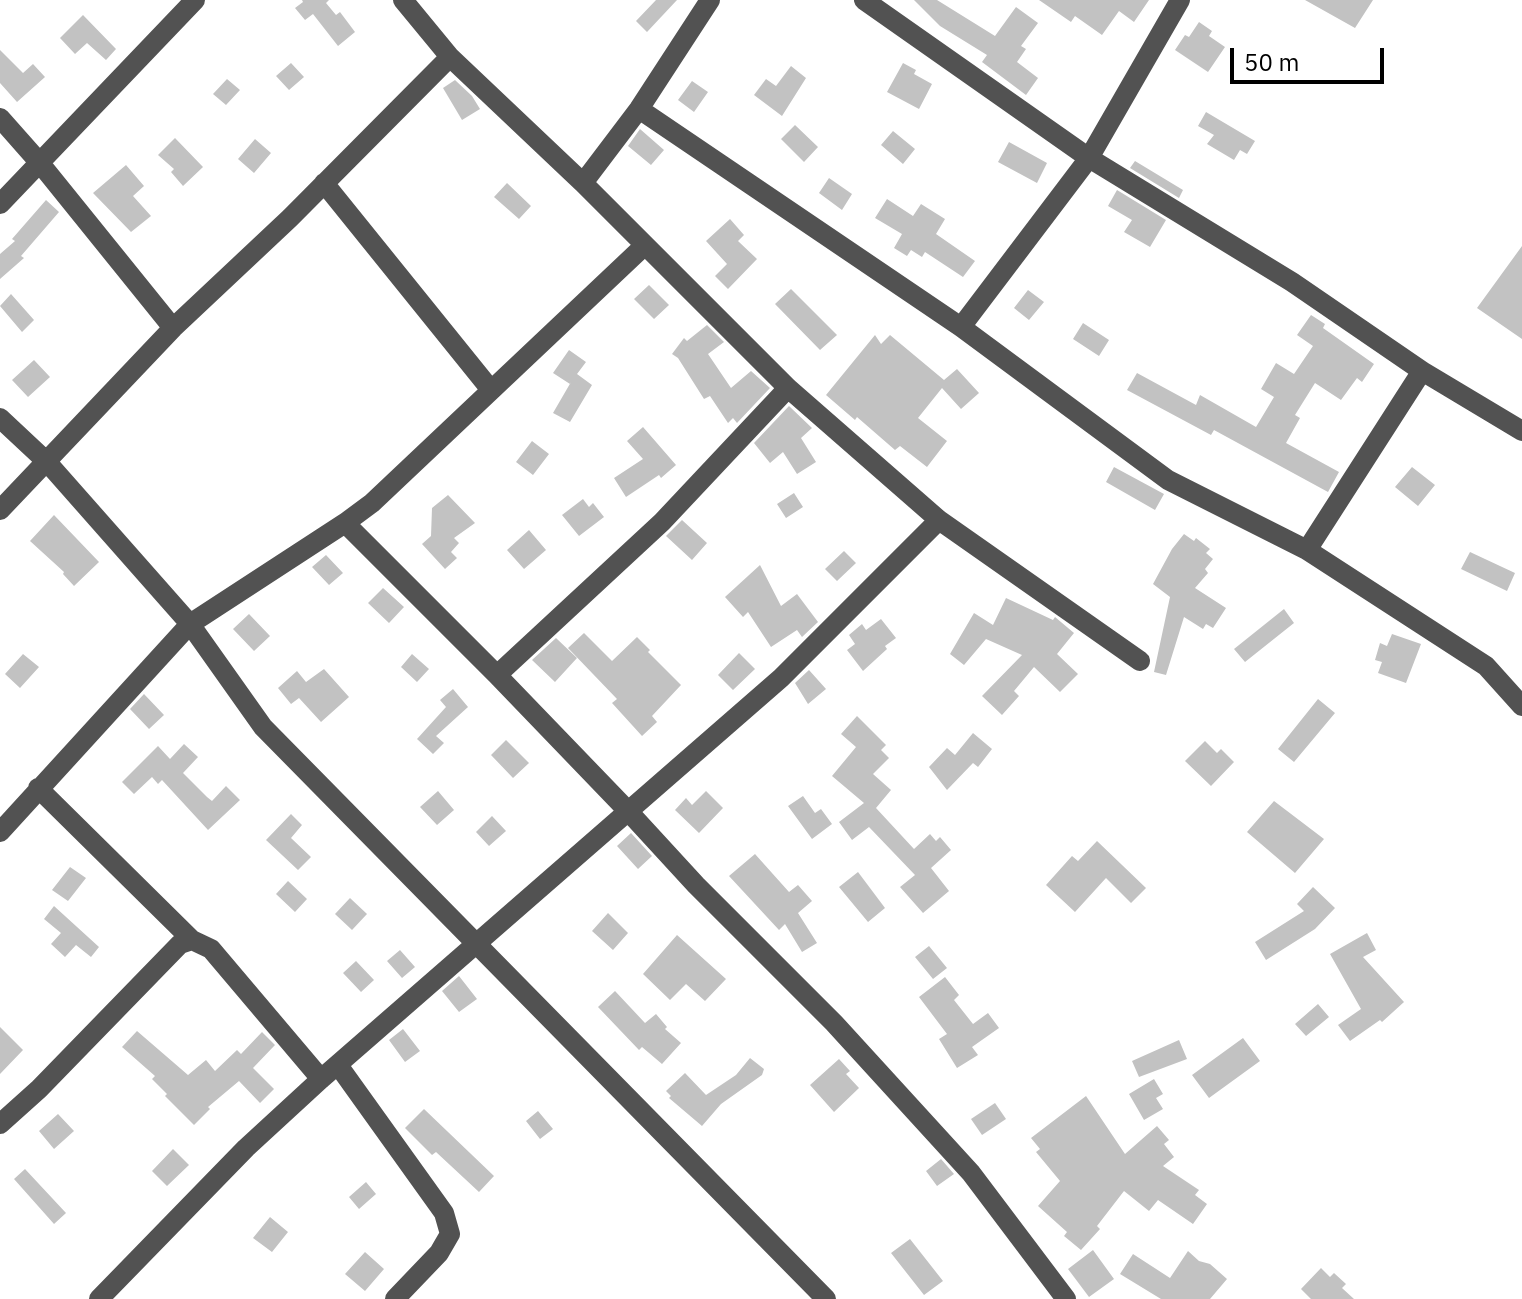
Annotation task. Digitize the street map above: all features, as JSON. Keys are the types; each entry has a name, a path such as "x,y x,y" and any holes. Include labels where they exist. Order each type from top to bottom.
{"street":[{"path":"0,204 195,0"},
{"path":"403,0 450,57 583,183 788,388 939,520 1140,661"},
{"path":"583,183 639,109 710,0"},
{"path":"864,0 1089,158 1292,282 1422,371 1522,431"},
{"path":"961,327 1089,158 1180,0"},
{"path":"0,510 173,328 450,57"},
{"path":"639,109 961,327 1168,480 1307,550 1486,666 1522,706"},
{"path":"0,118 173,328"},
{"path":"324,183 491,390"},
{"path":"0,832 190,624 372,503 644,246"},
{"path":"1307,550 1422,371"},
{"path":"497,675 662,522 788,388"},
{"path":"0,418 47,462 190,624 263,727 825,1299"},
{"path":"99,1299 246,1148 475,942 781,678 939,520"},
{"path":"345,523 834,1023 971,1173 1066,1299"},
{"path":"38,788 192,940 211,949 321,1079"},
{"path":"0,1124 39,1089 180,944 192,940"},
{"path":"338,1065 444,1213 450,1234 439,1253 395,1299"}],"building":[{"path":"302,0 329,0 326,3 336,15 340,12 355,32 338,46 313,14 305,20 295,8"},
{"path":"656,0 677,0 647,32 636,21"},
{"path":"914,0 937,0 995,36 1016,7 1038,23 1021,46 1026,49 1017,62 1038,78 1026,95 982,62 987,55 940,26"},
{"path":"1039,0 1149,0 1134,22 1119,11 1102,35 1075,16 1071,22"},
{"path":"1305,0 1373,0 1355,28"},
{"path":"83,15 116,49 106,60 87,43 75,54 60,38"},
{"path":"1199,22 1212,31 1209,36 1225,47 1208,72 1175,50"},
{"path":"0,50 23,73 33,64 45,77 17,102 0,83"},
{"path":"291,63 304,77 289,90 276,76"},
{"path":"903,63 916,70 914,74 932,84 919,109 887,92"},
{"path":"791,66 806,78 782,116 754,95 766,79 776,86"},
{"path":"227,79 240,90 226,105 213,94"},
{"path":"455,80 472,96 480,109 462,120 443,88"},
{"path":"692,81 708,92 694,112 678,100"},
{"path":"1206,112 1255,141 1247,154 1240,150 1234,160 1207,144 1214,135 1198,126"},
{"path":"795,125 818,147 804,162 781,139"},
{"path":"640,129 664,150 651,165 628,146"},
{"path":"893,131 915,149 903,164 881,145"},
{"path":"175,138 203,167 183,186 171,172 174,169 158,155"},
{"path":"255,139 271,153 254,173 238,159"},
{"path":"1009,142 1047,163 1037,183 998,162"},
{"path":"1135,161 1183,190 1179,198 1130,168"},
{"path":"126,165 144,186 133,196 151,216 131,232 93,193"},
{"path":"829,178 852,194 842,210 819,193"},
{"path":"507,183 531,206 519,219 494,197"},
{"path":"1117,190 1166,220 1150,247 1124,232 1132,220 1108,206"},
{"path":"887,199 913,216 921,204 945,219 936,234 975,261 963,277 925,252 922,257 911,250 907,256 894,248 902,234 875,218"},
{"path":"46,200 59,212 21,256 24,258 0,279 0,254 15,241 12,239"},
{"path":"730,219 744,235 738,241 757,259 728,289 715,276 727,264 706,241"},
{"path":"1522,246 1522,339 1477,308"},
{"path":"649,285 669,305 654,319 634,299"},
{"path":"791,289 837,335 820,350 775,304"},
{"path":"1028,290 1044,302 1029,320 1014,308"},
{"path":"11,294 34,320 22,332 0,306"},
{"path":"1311,315 1325,324 1323,328 1374,364 1362,382 1357,378 1341,400 1315,383 1295,415 1300,418 1286,443 1339,472 1328,492 1214,430 1211,435 1127,390 1137,373 1196,405 1200,395 1256,427 1274,397 1261,389 1276,363 1294,374 1313,346 1297,335"},
{"path":"1083,323 1109,340 1099,356 1073,339"},
{"path":"707,325 724,342 708,354 731,388 751,371 770,388 737,423 733,418 728,423 710,396 704,399 678,358 672,354 684,338 687,341"},
{"path":"875,335 881,344 890,335 944,380 957,369 979,393 961,409 942,388 918,418 947,441 927,467 900,446 895,450 826,395"},
{"path":"569,350 586,362 577,374 592,385 570,422 553,413 570,384 553,373"},
{"path":"34,360 50,377 28,397 12,380"},
{"path":"789,406 812,428 801,438 816,462 797,474 783,452 770,463 754,443"},
{"path":"643,427 676,465 661,478 659,475 626,497 614,478 643,459 627,441"},
{"path":"532,441 549,454 533,475 516,462"},
{"path":"1114,467 1164,494 1155,510 1106,482"},
{"path":"1412,467 1435,485 1418,506 1395,487"},
{"path":"794,493 803,507 786,518 777,504"},
{"path":"448,495 475,523 454,538 459,543 451,552 457,558 445,569 422,544 431,536 432,508"},
{"path":"583,499 589,507 593,503 604,517 579,536 562,515"},
{"path":"54,515 99,562 74,586 64,572 30,541"},
{"path":"682,520 707,543 692,560 666,536"},
{"path":"529,530 546,550 524,569 507,550"},
{"path":"1184,534 1194,541 1196,538 1210,549 1206,553 1213,559 1205,569 1208,573 1195,588 1226,608 1213,628 1206,624 1203,629 1184,617 1166,675 1154,672 1170,597 1153,584"},
{"path":"844,551 856,563 837,581 825,569"},
{"path":"1470,552 1515,573 1507,591 1461,569"},
{"path":"326,555 343,573 329,585 312,567"},
{"path":"760,565 781,606 797,594 818,622 802,637 797,630 771,647 748,612 743,617 725,597"},
{"path":"383,588 404,607 389,623 368,603"},
{"path":"1006,598 1053,620 1055,617 1074,633 1057,654 1078,674 1060,692 1034,667 1014,691 1019,696 1002,715 982,696 1022,655 986,639 964,665 950,654 974,613 993,625"},
{"path":"1284,609 1294,623 1245,662 1234,649"},
{"path":"249,614 270,636 254,651 233,629"},
{"path":"881,619 896,638 863,671 847,650 855,644 849,635 862,624 866,630"},
{"path":"584,633 612,661 637,637 681,685 652,716 657,722 642,736 612,703 617,699 568,648"},
{"path":"1392,634 1421,644 1406,683 1378,673 1382,662 1375,660 1380,643 1387,646"},
{"path":"556,638 577,658 555,682 532,660"},
{"path":"739,653 755,669 733,690 718,675"},
{"path":"23,654 39,667 20,688 5,674"},
{"path":"412,654 429,669 417,682 401,667"},
{"path":"324,669 349,697 321,722 299,698 291,704 278,688 297,671 306,682"},
{"path":"809,670 826,689 808,704 795,683"},
{"path":"453,689 468,707 436,736 444,743 433,754 417,739 446,707 440,700"},
{"path":"144,694 164,715 149,729 130,709"},
{"path":"1318,699 1335,713 1294,762 1278,749"},
{"path":"857,716 886,745 881,750 889,758 873,774 891,790 876,808 914,849 930,834 936,841 940,837 951,850 931,868 949,891 923,913 900,887 915,875 869,827 852,840 839,822 864,803 832,776 856,747 841,734"},
{"path":"973,733 992,749 978,767 973,763 947,790 929,767 947,748 955,755"},
{"path":"506,740 529,763 513,778 491,755"},
{"path":"1205,741 1217,753 1221,749 1234,762 1211,786 1185,761"},
{"path":"184,744 198,757 183,773 207,797 212,801 226,786 240,800 208,830 162,780 158,784 152,777 134,794 122,782 158,746 170,759"},
{"path":"438,791 454,810 437,825 420,807"},
{"path":"706,791 723,808 699,833 675,810 686,798 692,805"},
{"path":"803,796 815,813 821,809 832,824 812,839 788,806"},
{"path":"1274,801 1324,839 1295,873 1247,832"},
{"path":"291,814 302,825 291,838 311,857 298,870 266,840"},
{"path":"492,816 506,831 489,846 476,832"},
{"path":"631,833 652,856 638,869 617,846"},
{"path":"1097,841 1146,888 1131,903 1106,878 1075,912 1046,885 1072,856 1078,861"},
{"path":"755,854 789,892 798,885 812,901 798,913 817,943 802,952 785,924 779,930 729,876"},
{"path":"70,867 86,878 68,901 52,890"},
{"path":"858,872 885,908 868,922 839,887"},
{"path":"288,881 307,899 295,912 276,894"},
{"path":"1313,887 1335,908 1315,929 1266,960 1255,942 1304,911 1297,904"},
{"path":"350,898 367,914 352,930 335,914"},
{"path":"54,906 99,947 91,957 76,945 65,957 51,944 61,933 44,919"},
{"path":"608,913 628,933 613,950 592,931"},
{"path":"1367,933 1376,950 1363,957 1404,1002 1382,1022 1380,1020 1350,1041 1338,1025 1361,1009 1330,954"},
{"path":"677,935 726,979 705,1001 686,984 670,1000 643,974"},
{"path":"929,946 947,968 933,979 915,957"},
{"path":"400,950 415,967 402,978 387,961"},
{"path":"356,961 374,980 361,992 343,973"},
{"path":"459,976 477,999 459,1012 442,991"},
{"path":"945,977 959,995 954,1000 973,1024 988,1013 999,1028 972,1047 978,1055 957,1068 939,1039 947,1034 919,997"},
{"path":"615,991 645,1023 656,1014 667,1027 665,1029 681,1043 662,1064 642,1047 639,1050 598,1007"},
{"path":"1318,1004 1329,1017 1306,1036 1295,1024"},
{"path":"0,1027 23,1050 0,1074"},
{"path":"403,1029 420,1051 405,1062 389,1040"},
{"path":"137,1031 188,1075 206,1060 215,1071 237,1050 241,1054 262,1032 275,1045 253,1068 274,1089 260,1103 239,1081 208,1107 210,1109 194,1125 165,1096 167,1094 152,1079 155,1076 122,1047"},
{"path":"1243,1038 1260,1061 1209,1098 1192,1075"},
{"path":"1179,1040 1187,1059 1139,1077 1132,1061"},
{"path":"750,1058 764,1069 762,1075 721,1104 702,1126 669,1098 671,1096 666,1091 685,1073 706,1095 736,1075"},
{"path":"839,1059 850,1071 846,1074 859,1088 834,1112 810,1085"},
{"path":"1154,1079 1163,1094 1156,1098 1163,1109 1144,1120 1129,1094"},
{"path":"1086,1096 1125,1154 1157,1126 1169,1140 1164,1144 1174,1157 1163,1166 1199,1190 1195,1195 1207,1204 1193,1224 1158,1200 1149,1211 1124,1191 1097,1226 1100,1229 1081,1250 1064,1236 1067,1232 1038,1206 1060,1181 1036,1152 1040,1149 1031,1138"},
{"path":"995,1103 1006,1119 982,1135 971,1119"},
{"path":"424,1109 494,1176 479,1192 436,1152 432,1155 405,1128"},
{"path":"538,1111 553,1129 540,1139 526,1121"},
{"path":"58,1114 74,1131 54,1149 39,1131"},
{"path":"173,1149 189,1165 167,1186 152,1171"},
{"path":"941,1159 954,1174 937,1186 926,1171"},
{"path":"25,1169 66,1213 54,1224 14,1179"},
{"path":"366,1182 376,1194 359,1209 349,1197"},
{"path":"270,1217 288,1232 272,1252 253,1238"},
{"path":"910,1239 943,1281 924,1295 891,1253"},
{"path":"1093,1250 1114,1279 1089,1297 1068,1269"},
{"path":"1188,1251 1227,1279 1210,1299 1161,1299 1120,1274 1133,1254 1170,1278"},
{"path":"365,1252 384,1269 365,1291 345,1274"},
{"path":"1321,1268 1330,1277 1334,1273 1346,1284 1342,1288 1354,1299 1311,1299 1301,1289"}]}
